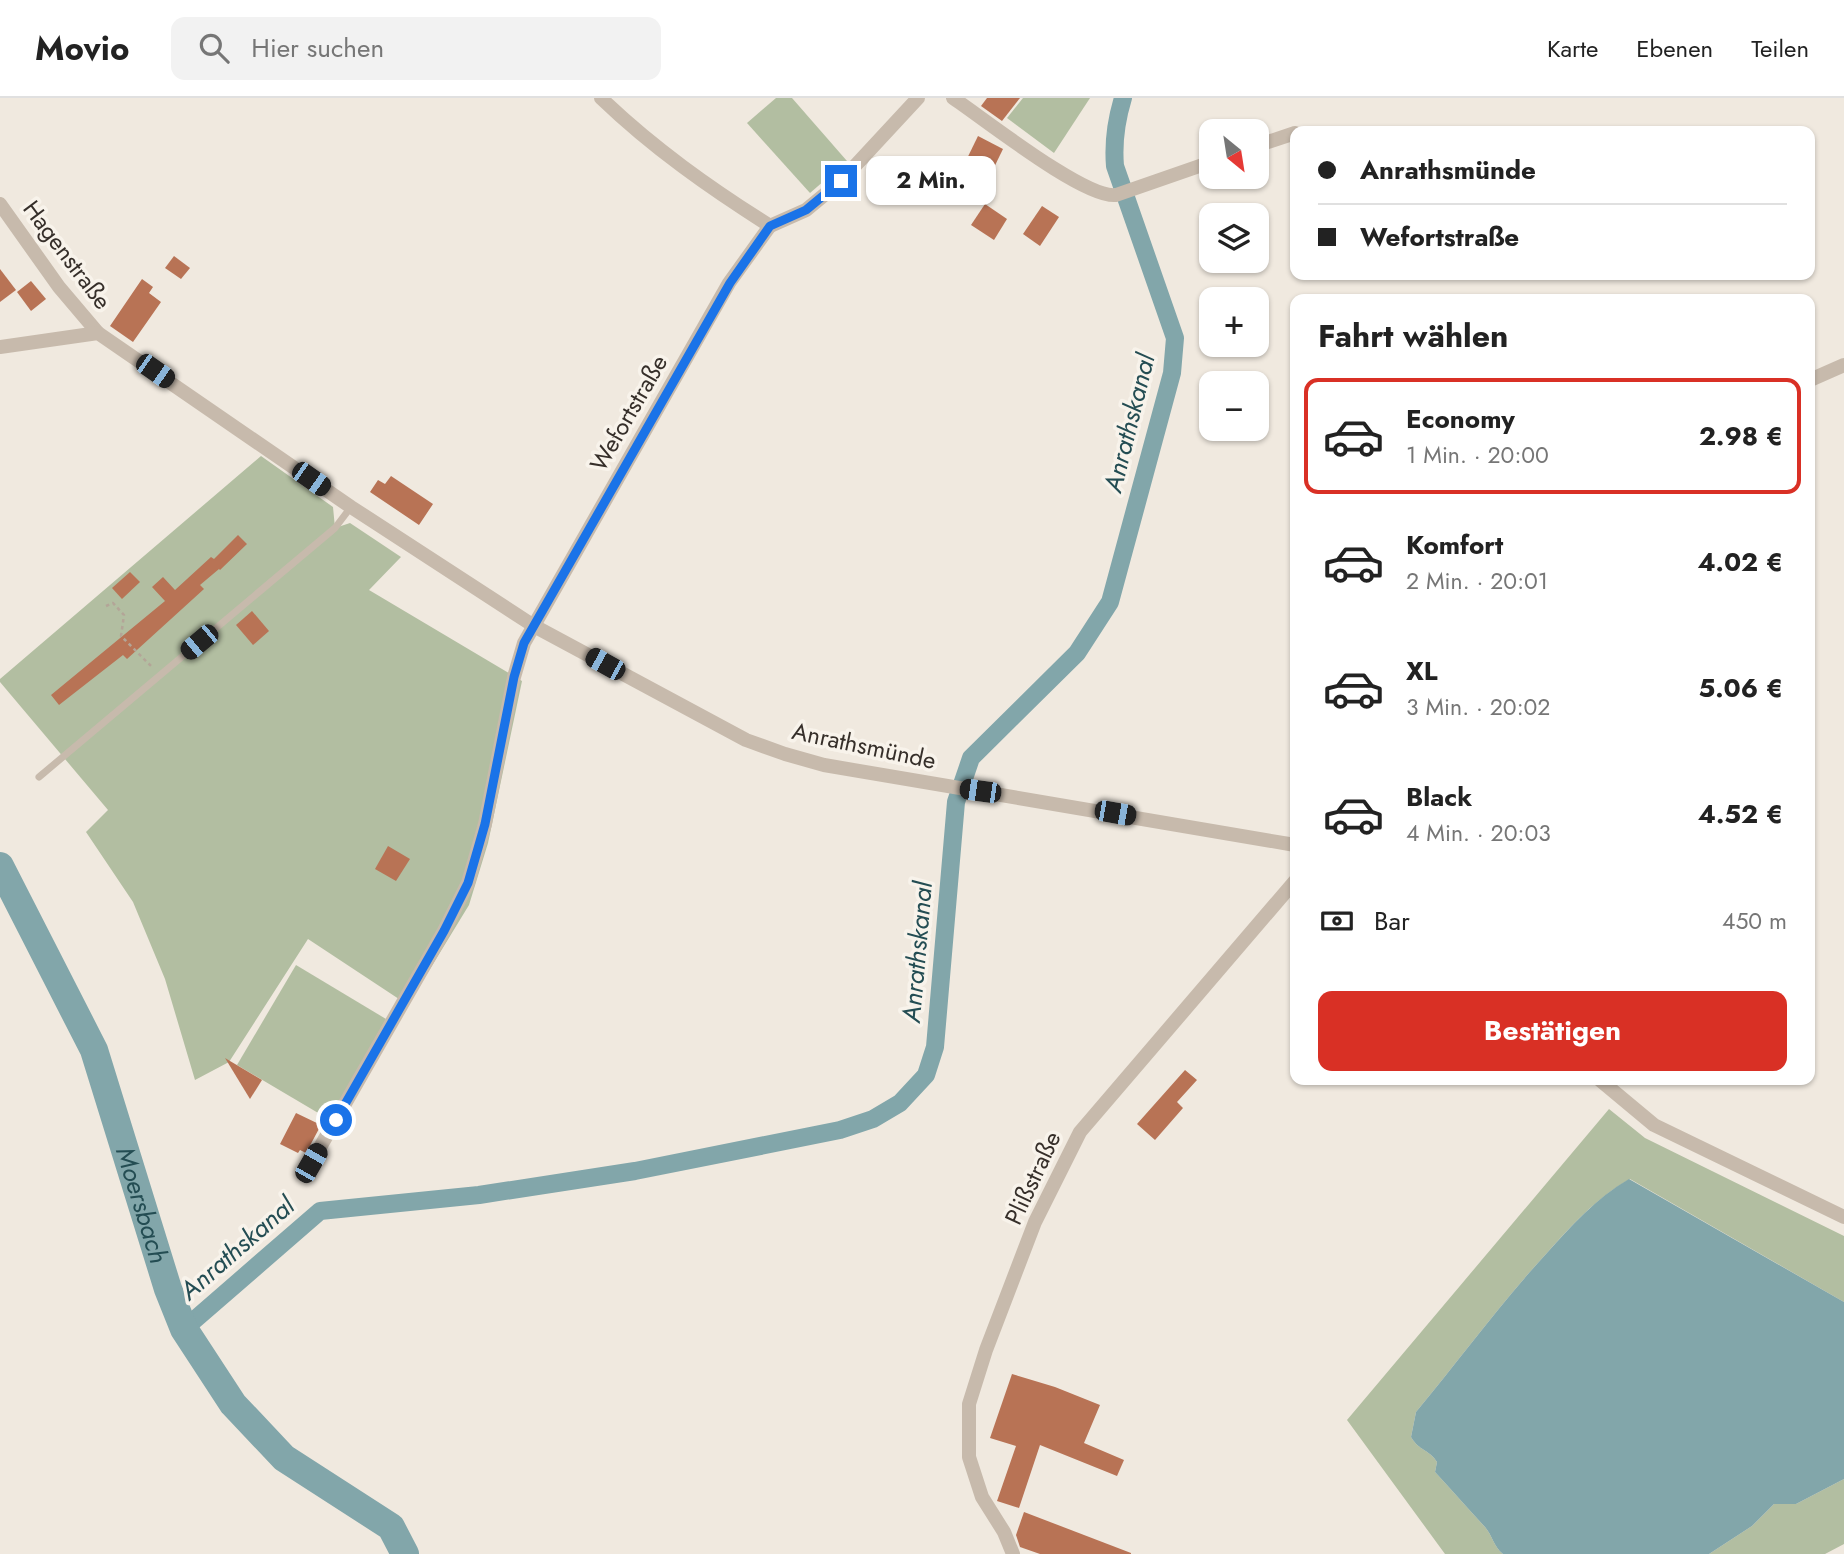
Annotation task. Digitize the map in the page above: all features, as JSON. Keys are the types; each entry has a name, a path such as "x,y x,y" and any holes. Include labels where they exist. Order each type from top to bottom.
{"street":[{"path":"601,98 654,147 770,226 806,210 841,181 918,98"},
{"path":"962,101 1064,173 1103,195 1116,195 1199,166"},
{"path":"1269,142 1290,134"},
{"name":"Hagenstraße","path":"0,204 59,287 98,333"},
{"name":"Wefortstraße","path":"534,626 730,283 770,226"},
{"path":"0,346 98,333"},
{"name":"Anrathsmünde","path":"98,333 351,507 534,626 746,740 824,765 1290,844"},
{"path":"1815,378 1844,365"},
{"path":"311,1163 444,931 468,883 485,824 514,677 524,643 534,626"},
{"name":"Plißstraße","path":"1013,1554 1004,1532 982,1497 969,1457 969,1404 986,1350 1035,1222 1080,1132 1290,887"},
{"path":"1606,1085 1654,1125 1844,1217"}],"lane":[{"path":"39,777 335,528 351,507"}],"path":[{"path":"106,607 113,603 124,615 121,636 160,675"}],"green space":[{"path":"776,98 792,98 847,161 810,193 747,123"},
{"path":"1023,98 1090,98 1054,153 1007,118"},
{"path":"261,456 333,507 335,528 350,523 401,557 369,590 522,681 488,843 469,905 408,1005 308,939 229,1062 195,1080 165,979 133,902 86,832 108,810 0,679"},
{"path":"296,965 386,1019 330,1120 237,1065"},
{"path":"1609,1109 1645,1138 1844,1236 1844,1302 1630,1179 1606,1195 1565,1233 1496,1312 1416,1412 1411,1437 1434,1458 1437,1462 1435,1472 1485,1527 1503,1554 1445,1554 1347,1420"},
{"path":"1844,1479 1844,1544 1825,1554 1709,1554 1752,1526 1774,1504 1796,1504"}],"water":[{"path":"1629,1179 1844,1302 1844,1479 1796,1504 1774,1504 1752,1526 1709,1554 1503,1554 1485,1527 1435,1472 1437,1462 1434,1458 1411,1437 1416,1412 1512,1292 1565,1233 1595,1204"}],"building":[{"path":"987,98 1020,98 1002,121 981,106"},
{"path":"978,136 1003,149 983,190 958,177"},
{"path":"985,204 1007,219 994,240 971,225"},
{"path":"1042,206 1059,217 1040,246 1023,234"},
{"path":"174,256 190,268 181,279 165,268"},
{"path":"0,269 16,290 0,302"},
{"path":"142,279 153,287 149,293 161,302 133,342 110,326"},
{"path":"31,281 46,299 31,311 17,292"},
{"path":"391,476 433,504 419,525 370,492 378,480 385,484"},
{"path":"238,535 247,544 200,585 204,589 127,659 123,655 59,705 51,695 165,601 152,587 163,577 175,590 211,557 214,559"},
{"path":"130,572 140,582 122,599 112,588"},
{"path":"252,611 269,631 253,645 236,625"},
{"path":"388,846 410,859 396,881 375,869"},
{"path":"225,1058 262,1080 250,1099"},
{"path":"1185,1070 1197,1080 1177,1102 1183,1108 1155,1140 1137,1124"},
{"path":"296,1113 321,1125 306,1153 300,1150 298,1153 280,1144"},
{"path":"1012,1374 1100,1405 1084,1443 1124,1460 1117,1476 1040,1445 1019,1508 997,1501 1016,1446 990,1438"},
{"path":"1024,1512 1131,1554 1040,1554 1020,1547 1016,1535"}],"waterway":[{"name":"Anrathskanal","path":"184,1329 320,1211 479,1195 635,1171 840,1130 873,1119 900,1103 926,1075 935,1047 956,802 971,758 1077,653 1110,602 1172,373 1175,338 1115,166 1114,148 1123,98"},
{"name":"Moersbach","path":"0,866 94,1050 168,1289 184,1329 233,1404 284,1458 391,1527 405,1554"}],"route":[{"path":"336,1120 444,931 468,883 485,824 514,677 524,643 730,283 770,226 782,223 806,210 841,181"}]}
